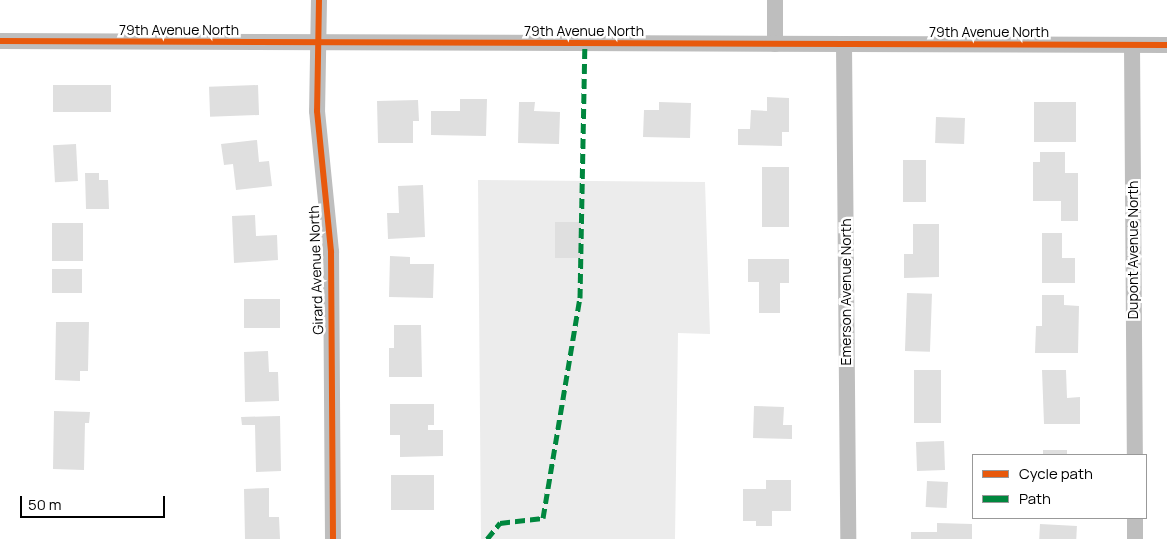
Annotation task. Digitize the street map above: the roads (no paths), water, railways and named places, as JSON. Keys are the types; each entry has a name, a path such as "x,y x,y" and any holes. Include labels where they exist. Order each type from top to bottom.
{"street":[{"name":"Girard Avenue North","path":"319,0 317,111 331,252 334,539"},
{"path":"775,0 775,44"},
{"name":"79th Avenue North","path":"0,42 1167,45"},
{"name":"Emerson Avenue North","path":"844,44 848,539"},
{"name":"Dupont Avenue North","path":"1132,45 1135,454"},
{"path":"1135,519 1135,539"}]}
